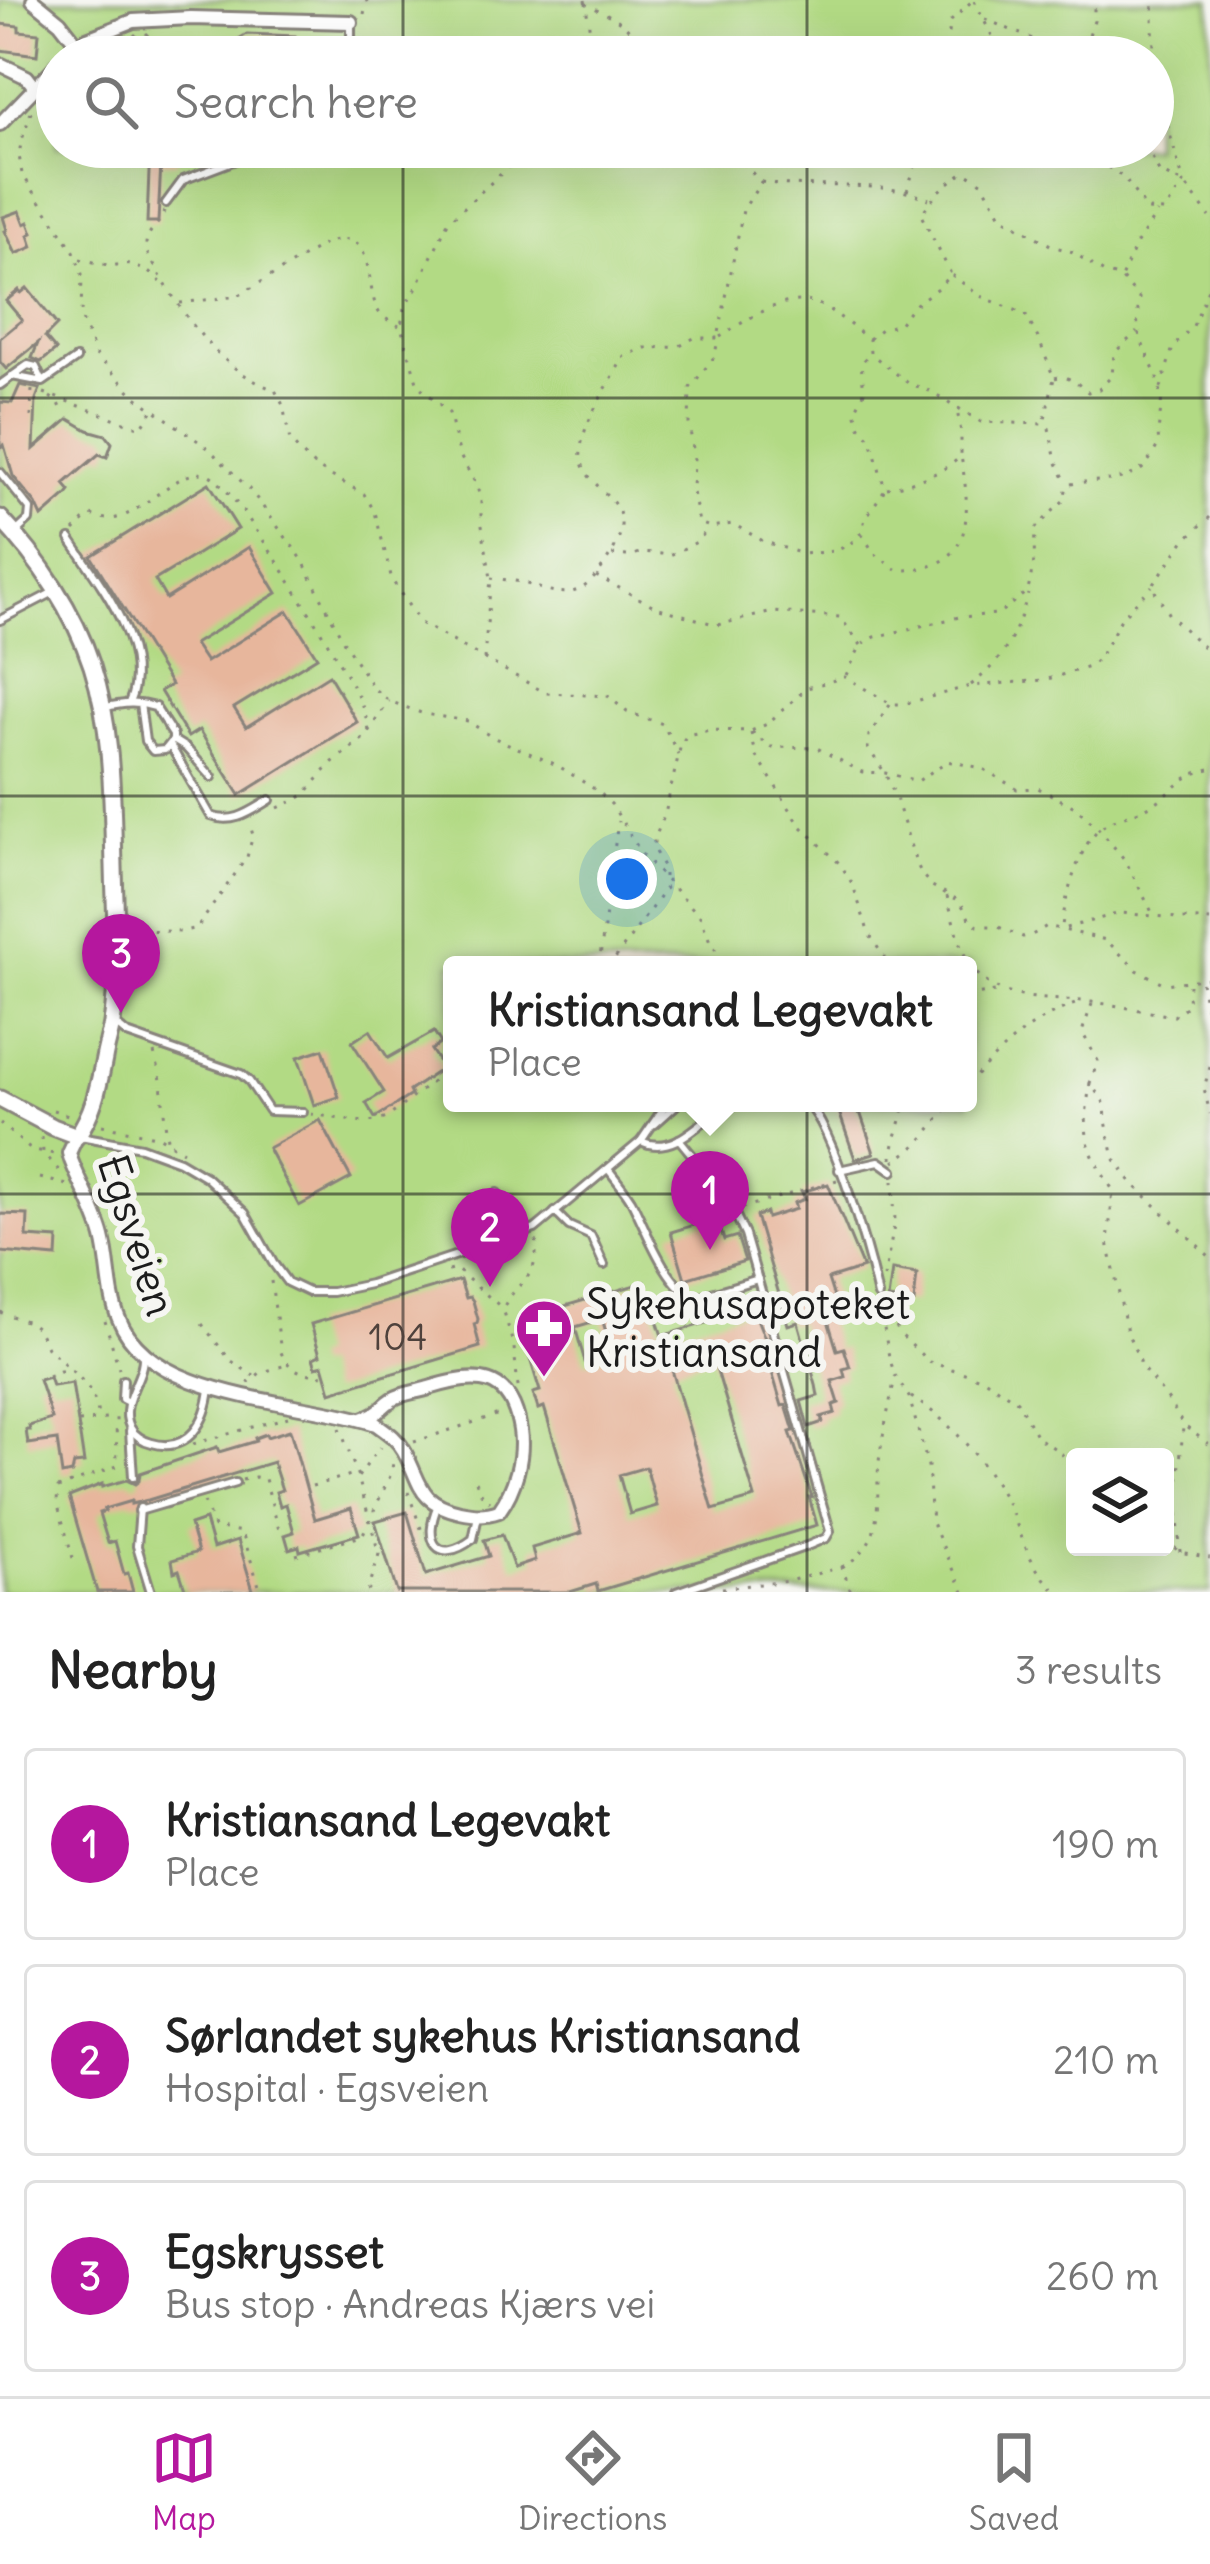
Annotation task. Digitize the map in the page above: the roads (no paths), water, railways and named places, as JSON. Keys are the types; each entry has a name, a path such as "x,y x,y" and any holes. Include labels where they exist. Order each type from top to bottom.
{"street":[{"path":"33,0 71,36"},
{"path":"99,36 149,19 357,22"},
{"path":"0,64 27,77 34,86 0,124"},
{"path":"0,518 56,592 85,646 103,708 111,770 117,959 112,1022 94,1107 78,1127"},
{"name":"Egsveien","path":"0,1099 53,1127 78,1127 70,1153 99,1224 121,1324 143,1354 210,1388 376,1424 405,1451 420,1490 438,1505"},
{"path":"362,1419 378,1414 392,1400 469,1378 486,1378 510,1398 520,1449 508,1498 500,1509 478,1516 438,1505"}],"lane":[{"path":"355,36 357,22"},
{"path":"166,203 184,180 215,168"},
{"path":"12,376 43,382 76,359"},
{"path":"0,385 28,365 36,368 43,382"},
{"path":"0,472 30,509 29,520 15,533"},
{"path":"70,539 126,628 134,678 129,703"},
{"path":"0,620 56,592"},
{"path":"103,708 129,703 160,711 209,814 224,820 247,819 269,800"},
{"path":"140,704 147,746 159,751 172,743"},
{"path":"172,743 186,748 212,777"},
{"path":"112,1022 127,1034 241,1074 268,1112 303,1112"},
{"path":"465,1211 493,1243 531,1230 641,1141 665,1112"},
{"path":"641,1141 654,1147 680,1139 716,1112"},
{"path":"814,1112 841,1174 878,1296"},
{"name":"Egsveien","path":"78,1127 179,1161 206,1177 245,1213 287,1282 308,1292 370,1284 493,1243"},
{"path":"676,1592 807,1546 826,1538 830,1531 735,1211 680,1139"},
{"path":"841,1174 879,1160 893,1167"},
{"path":"608,1168 685,1294 695,1298 758,1279"},
{"path":"496,1193 531,1230"},
{"path":"555,1212 569,1226 591,1236 604,1265"},
{"name":"Egsveien","path":"133,1478 128,1402 144,1366 143,1354"},
{"path":"123,1379 122,1400 128,1402"},
{"path":"130,1427 143,1441 179,1445 199,1422 210,1388"},
{"path":"151,1592 137,1546 140,1509 235,1483"},
{"path":"438,1505 431,1540 444,1549 473,1539 478,1516"}],"place":[{"name":"Egskrysset","path":"121,1013"},
{"name":"Kristiansand Legevakt","path":"710,1250"},
{"name":"Sørlandet sykehus Kristiansand","path":"490,1287"},
{"name":"Sykehusapoteket Kristiansand","path":"544,1379"}]}
